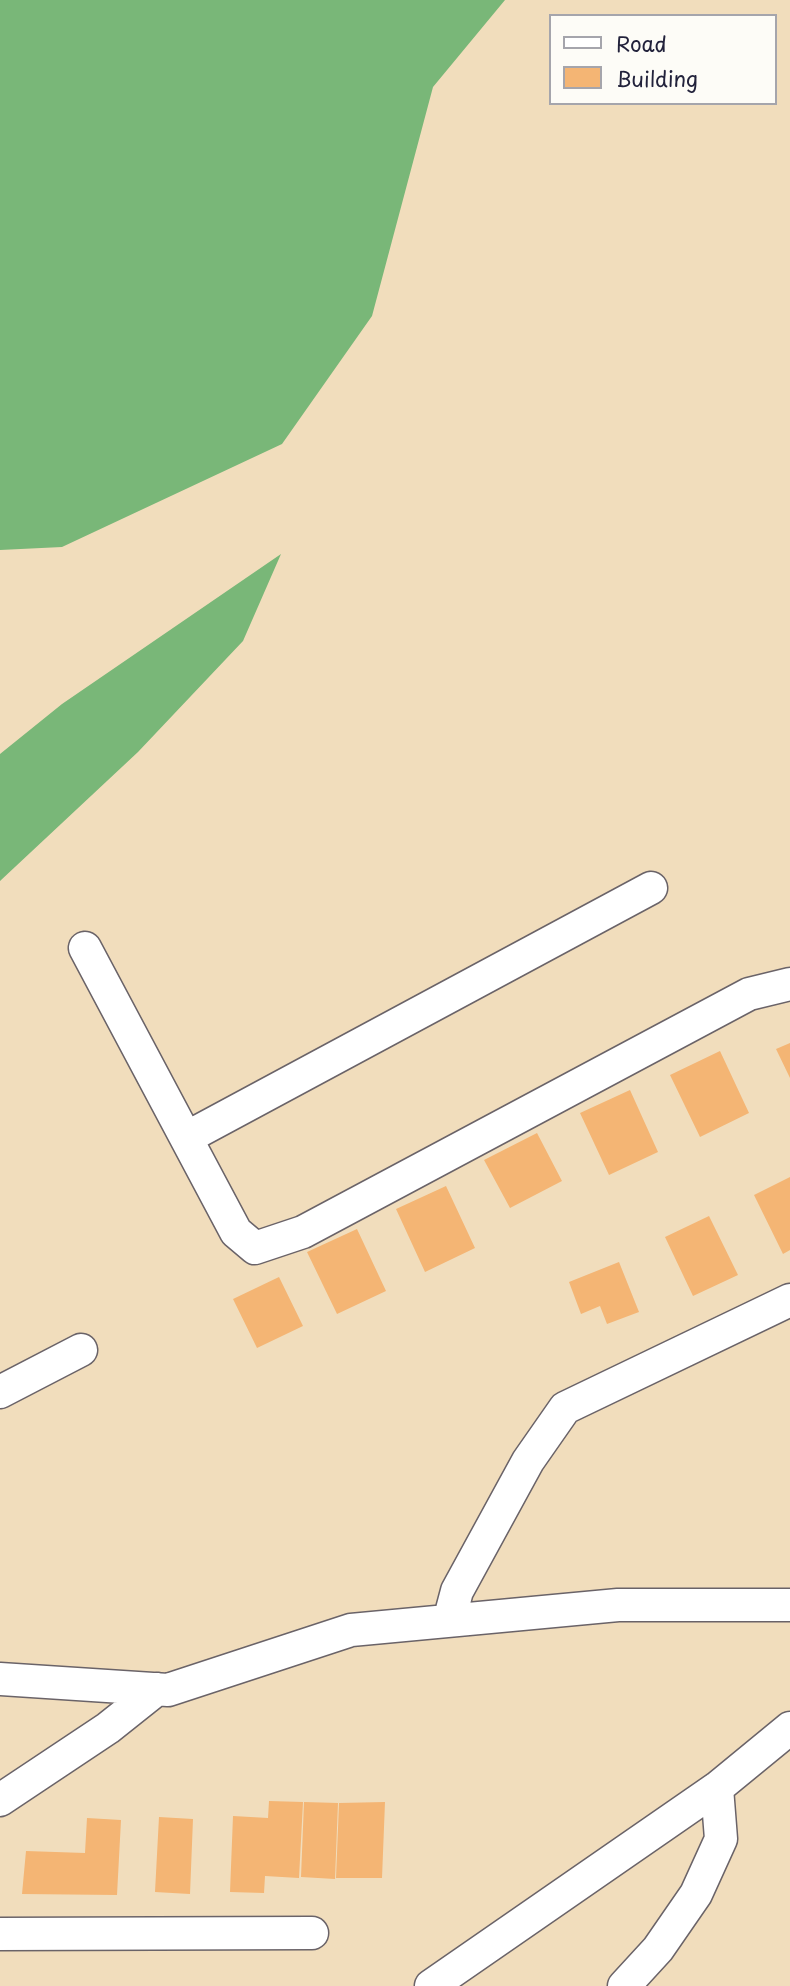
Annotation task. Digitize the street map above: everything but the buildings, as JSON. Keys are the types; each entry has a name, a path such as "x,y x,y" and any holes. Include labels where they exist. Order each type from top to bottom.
{"street":[{"path":"186,1138 651,888"},
{"path":"85,948 236,1232 255,1248 303,1232 749,994 790,984"},
{"path":"449,1621 457,1591 528,1461 565,1408 790,1300"},
{"path":"0,1392 80,1350"},
{"path":"0,1679 168,1690 351,1630 618,1605 790,1605"},
{"path":"0,1800 108,1728 157,1689"},
{"path":"431,1986 718,1788 790,1728"},
{"path":"624,1986 658,1949 696,1894 721,1839 718,1788"},
{"path":"0,1934 312,1933"}],"green space":[{"path":"0,0 505,0 433,87 372,316 282,444 62,547 0,550"},
{"path":"281,554 243,641 138,752 0,881 0,754 62,704"}]}
